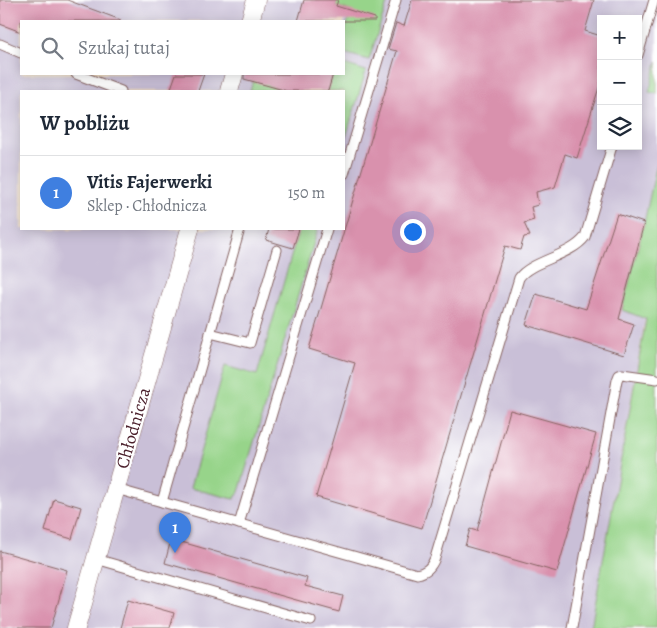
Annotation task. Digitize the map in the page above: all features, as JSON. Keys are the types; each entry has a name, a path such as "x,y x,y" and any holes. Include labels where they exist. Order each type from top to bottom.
{"street":[{"path":"250,20 256,0"},
{"path":"230,90 234,75"},
{"name":"Chłodnicza","path":"76,628 190,230"}],"lane":[{"path":"345,171 396,0"},
{"path":"642,41 654,0"},
{"path":"0,44 20,53"},
{"path":"79,75 118,90"},
{"path":"116,489 416,574 428,570 435,558 519,278 527,271 577,246 585,237 611,150"},
{"path":"162,502 240,230"},
{"path":"239,524 327,230"},
{"path":"210,333 250,343 277,250"},
{"path":"572,628 617,380 619,375 622,374 657,379"},
{"path":"96,559 311,621"}],"shaded area":[{"path":"0,0 657,0 657,251 591,628 0,628"}],"green space":[{"path":"338,0 388,0 369,60 345,53 345,32 351,11 336,6"},
{"path":"657,61 657,94 649,92"},
{"path":"345,64 366,71 345,140 345,90 328,90 333,75 345,75"},
{"path":"255,75 267,75 264,84 284,90 250,90"},
{"path":"657,163 657,628 591,628 646,319 622,310"},
{"path":"299,230 318,230 239,492 234,499 190,488 225,366 257,375"}],"building":[{"path":"0,0 67,0 121,20 20,20 20,32 0,24"},
{"path":"304,0 338,0 336,6 375,18 375,21 298,20"},
{"path":"412,0 594,0 585,31 597,35 597,94 577,158 565,154 555,187 536,192 538,205 531,207 534,220 524,223 530,236 524,237 520,250 505,246 422,528 316,497 355,363 309,349 397,51 388,49 396,23 404,26"},
{"path":"176,75 204,75 198,90 170,90"},
{"path":"244,75 333,75 328,90 283,90 244,79"},
{"path":"617,214 644,223 619,319 634,324 624,355 526,325 536,294 586,309"},
{"path":"269,230 299,230 293,248 266,240"},
{"path":"510,410 596,434 557,572 465,546 470,529 477,531"},
{"path":"54,499 81,507 72,539 45,531"},
{"path":"171,539 307,578 305,586 343,596 339,612 165,563"},
{"path":"0,551 67,570 51,628 0,628"},
{"path":"128,600 174,613 170,628 120,628"}],"place":[{"name":"Vitis Fajerwerki","path":"175,553"}]}
